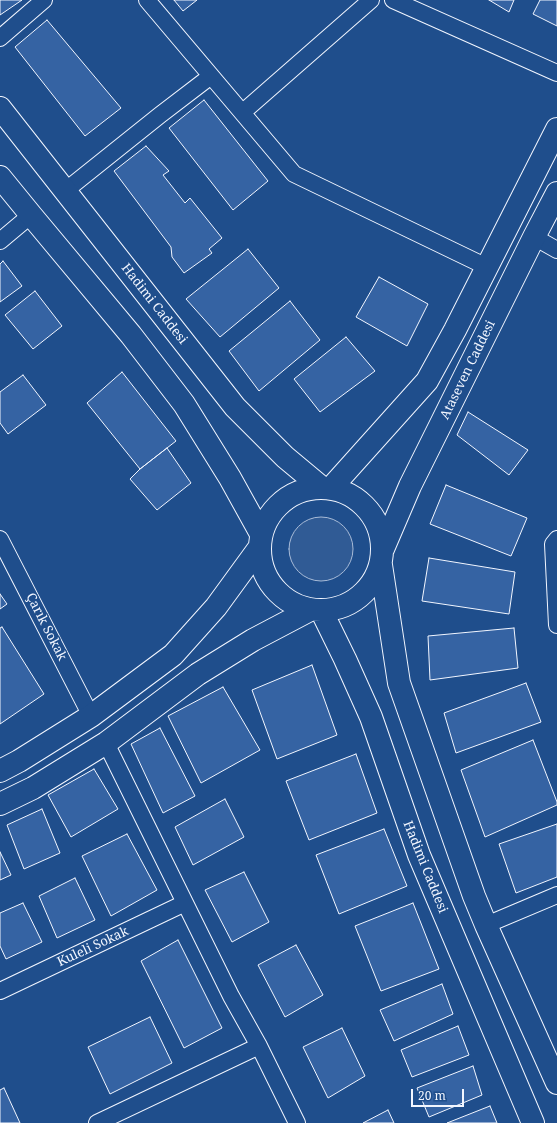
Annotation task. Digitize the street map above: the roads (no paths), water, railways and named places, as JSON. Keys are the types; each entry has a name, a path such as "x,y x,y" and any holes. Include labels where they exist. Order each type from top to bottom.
{"main road":[{"name":"Hadimi Caddesi","path":"0,108 235,407 284,457 326,488"},
{"path":"326,488 427,382 557,129"},
{"path":"0,177 131,335 184,404 230,478 260,541 260,562 267,579 278,594 293,604 316,610"},
{"name":"Ataseven Caddesi","path":"382,557 410,486 557,193"},
{"path":"0,771 19,762 91,716 173,655 216,607 260,541 269,515 283,500 301,490 326,488 348,493 362,503 373,516 380,532 399,683 474,896 557,1083"},
{"path":"0,804 32,788 106,743 198,674 253,640 316,610 342,607 360,597 374,581 382,557"},
{"name":"Hadimi Caddesi","path":"316,610 345,659 371,717 418,855 533,1123"}],"street":[{"path":"0,38 44,0"},
{"path":"146,0 243,112 294,174 487,267"},
{"path":"243,112 371,0"},
{"path":"393,0 557,74"},
{"path":"65,191 211,76"},
{"path":"0,241 31,215"},
{"path":"534,237 557,250"},
{"name":"Çarık Sokak","path":"0,539 91,716"},
{"path":"557,539 552,544 557,625"},
{"path":"106,743 231,996 259,1046 297,1123"},
{"path":"486,925 557,895"},
{"name":"Kuleli Sokak","path":"0,991 185,903"},
{"path":"97,1123 259,1046"}]}
